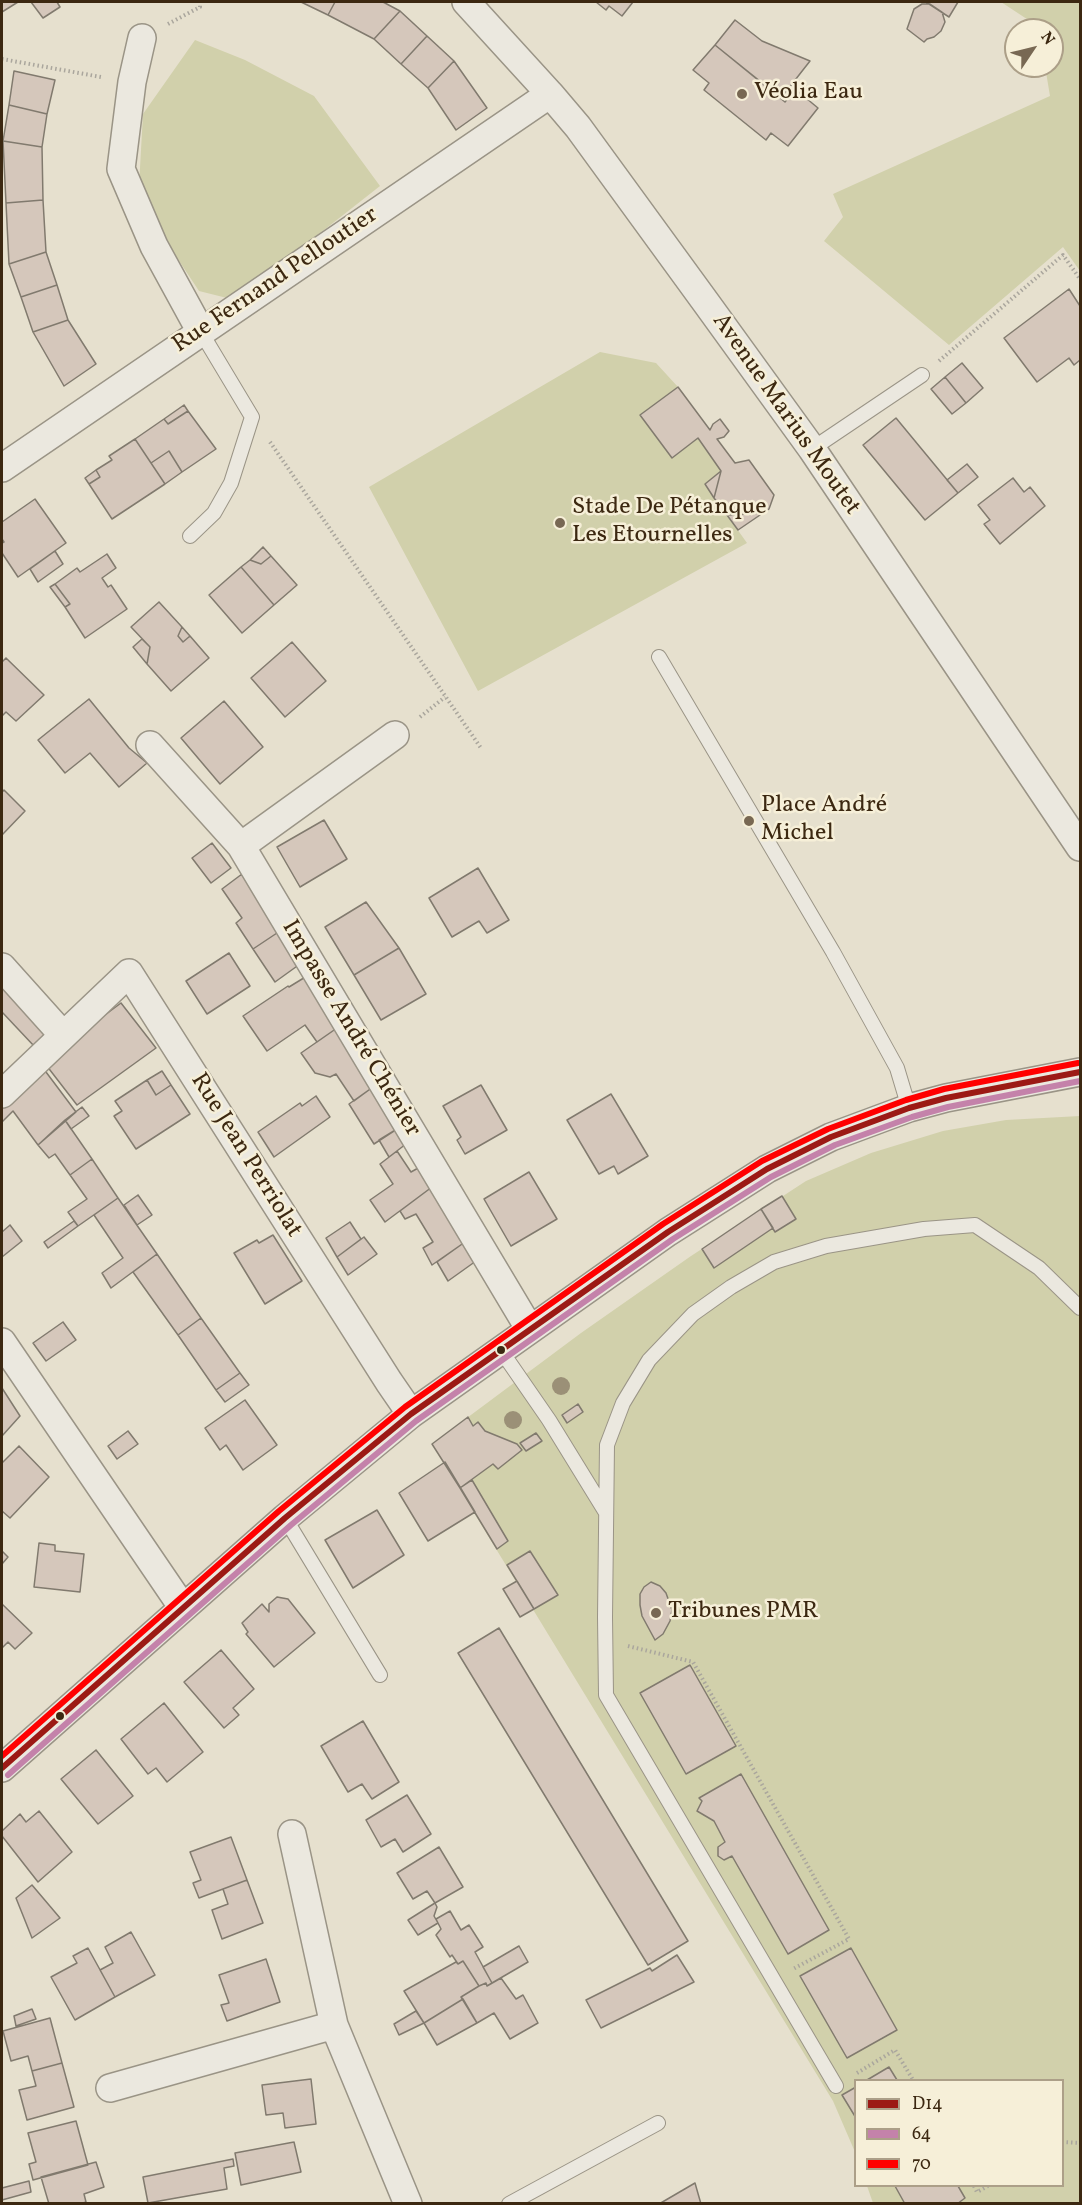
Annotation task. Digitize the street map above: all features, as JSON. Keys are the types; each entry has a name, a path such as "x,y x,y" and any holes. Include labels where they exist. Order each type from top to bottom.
{"street":[{"name":"Avenue Marius Moutet","path":"466,2 578,128 812,449 1080,848"},
{"path":"142,38 132,82 121,169 154,246 201,332"},
{"name":"Rue Fernand Pelloutier","path":"2,468 550,94"},
{"path":"241,846 395,735"},
{"name":"Impasse André Chénier","path":"150,745 241,846 530,1328"},
{"path":"2,967 63,1035"},
{"name":"Rue Jean Perriolat","path":"2,1094 129,973 388,1382 411,1414"},
{"path":"2,1768 285,1518 411,1414 668,1232 767,1169 831,1137 909,1108 946,1098 1080,1072"},
{"path":"2,1342 183,1608"},
{"path":"292,1834 334,2025 408,2204"},
{"path":"110,2088 334,2025"}],"lane":[{"path":"190,536 214,513 231,483 252,417 201,332"},
{"path":"812,449 922,375"},
{"path":"659,657 833,952 886,1047 897,1068 909,1108"},
{"path":"836,2086 606,1695 607,1445 624,1403 649,1360 693,1314 731,1287 774,1262 826,1246 924,1229 975,1225 1039,1268 1080,1308"},
{"path":"501,1349 549,1420 606,1512"},
{"path":"285,1518 380,1675"},
{"path":"509,2204 658,2123"}],"path":[{"path":"142,38 200,7 200,2"},
{"path":"2,59 132,82"},
{"path":"922,375 1063,255 1080,279"},
{"path":"252,417 481,748"},
{"path":"605,1640 693,1662 849,1939 774,1979"},
{"path":"836,2086 895,2050 912,2079"},
{"path":"1064,2142 1080,2143"},
{"path":"974,2187 977,2192 986,2187"}],"green space":[{"path":"1001,2 1080,2 1080,271 1063,247 949,345 824,241 843,217 833,194 1050,96 1047,78 1064,78 1064,18 1025,18"},
{"path":"195,40 245,60 314,96 380,186 235,300 199,291 158,229 139,186 143,114"},
{"name":"Stade De Pétanque Les Etournelles","path":"600,352 656,363 678,387 640,415 672,458 698,438 721,471 705,484 747,543 478,691 369,487"},
{"path":"1080,1116 1080,2203 873,2203 867,2187 1064,2187 1064,2079 854,2079 854,2150 833,2101 432,1444 581,1333 691,1256 806,1181 871,1153 943,1131 1006,1120"}],"building":[{"path":"2,2 18,2 2,12"},
{"path":"31,2 57,2 60,7 43,18"},
{"path":"301,2 335,2 328,15"},
{"path":"335,2 383,2 400,11 374,39 328,15"},
{"path":"596,2 633,2 622,16 609,6 606,10"},
{"path":"926,2 958,2 949,17"},
{"path":"922,4 930,4 942,12 945,22 941,31 924,42 907,29 914,9"},
{"path":"400,11 427,36 401,64 374,39"},
{"path":"735,20 762,41 810,61 781,98 715,45"},
{"path":"427,36 454,61 428,88 401,64"},
{"name":"Véolia Eau","path":"715,45 785,102 795,89 818,108 788,146 771,133 766,140 704,90 709,83 693,70"},
{"path":"454,61 487,108 456,130 428,88"},
{"path":"14,71 55,80 47,114 9,105"},
{"path":"9,105 47,114 42,147 3,141"},
{"path":"3,141 42,147 43,200 6,203"},
{"path":"43,200 46,252 9,264 6,203"},
{"path":"46,252 57,285 21,297 9,264"},
{"path":"57,285 68,320 33,332 21,297"},
{"path":"1069,289 1080,306 1080,360 1074,365 1069,358 1037,382 1004,338"},
{"path":"68,320 96,364 64,386 33,332"},
{"path":"962,363 983,388 966,403 945,377"},
{"path":"945,377 966,403 952,414 931,389"},
{"path":"678,387 710,430 713,424 720,419 729,431 724,437 717,439 735,463 749,460 774,495 769,509 763,513 727,515 714,498 721,471 698,438 672,458 640,415"},
{"path":"184,405 188,411 168,424 164,419"},
{"path":"188,411 216,449 182,472 169,451 151,463 135,439 164,419 168,424"},
{"path":"896,418 958,493 925,520 863,445"},
{"path":"135,439 165,484 112,519 89,484 100,477 96,470 112,460 109,456"},
{"path":"169,451 182,472 165,484 151,463"},
{"path":"967,464 978,477 958,493 947,480"},
{"path":"96,470 100,477 89,484 85,478"},
{"path":"721,471 714,498 705,484"},
{"path":"1013,478 1024,492 1030,487 1045,506 1000,544 984,524 990,520 978,505"},
{"path":"35,499 66,543 18,577 2,553 4,542 2,522"},
{"path":"763,513 738,530 727,515"},
{"path":"263,547 271,556 261,564 250,560"},
{"path":"55,551 63,564 38,582 30,569"},
{"path":"107,554 116,568 102,578 108,587 111,585 127,609 85,638 65,607 70,604 55,584 77,568 80,572"},
{"path":"271,556 297,585 274,605 241,567 250,560 261,564"},
{"path":"241,567 274,605 242,633 209,595"},
{"path":"55,584 70,604 65,607 50,587"},
{"path":"159,602 182,627 178,636 183,642 190,636 209,658 171,691 147,664 150,647 131,627"},
{"path":"182,627 190,636 183,642 178,636"},
{"path":"142,639 150,647 147,664 133,647"},
{"path":"292,642 326,681 285,717 251,678"},
{"path":"6,658 44,695 16,721 6,712 2,716 2,662"},
{"path":"89,699 129,748 147,763 119,787 90,753 65,773 38,740"},
{"path":"224,701 263,747 220,784 181,738"},
{"path":"4,790 25,811 2,835 2,792"},
{"path":"324,820 347,859 300,887 277,847"},
{"path":"212,843 231,868 211,883 192,858"},
{"path":"478,868 509,920 487,933 479,921 452,937 429,898"},
{"path":"242,874 280,931 253,949 236,923 242,918 222,889"},
{"path":"366,902 399,948 354,975 325,927"},
{"path":"280,931 300,964 275,982 253,949"},
{"path":"399,948 426,994 381,1020 354,975"},
{"path":"229,953 250,986 207,1014 186,981"},
{"path":"307,976 337,1028 317,1042 305,1025 267,1051 243,1016"},
{"path":"2,979 52,1030 34,1046 2,1012"},
{"path":"121,1003 156,1048 77,1105 43,1061"},
{"path":"337,1028 373,1087 354,1101 336,1074 330,1077 315,1073 301,1053"},
{"path":"40,1064 76,1112 38,1145 13,1111 2,1122 2,1097"},
{"path":"162,1071 171,1085 156,1095 147,1080"},
{"path":"147,1080 156,1095 171,1085 190,1114 136,1149 114,1116 122,1111 115,1101"},
{"path":"481,1085 507,1130 465,1154 457,1140 461,1137 443,1106"},
{"path":"373,1087 397,1129 374,1144 349,1104"},
{"path":"611,1094 648,1156 618,1174 614,1166 599,1174 567,1120"},
{"path":"316,1096 330,1117 274,1157 258,1132 300,1103 302,1106"},
{"path":"82,1107 89,1116 71,1129 65,1120"},
{"path":"65,1120 92,1159 70,1175 55,1154 49,1158 38,1145"},
{"path":"397,1129 406,1144 389,1157 379,1140"},
{"path":"397,1151 411,1172 420,1167 432,1187 385,1222 370,1200 393,1184 380,1164"},
{"path":"92,1159 118,1198 78,1226 68,1212 87,1199 70,1175"},
{"path":"529,1172 557,1219 511,1246 484,1199"},
{"path":"432,1187 465,1242 432,1265 423,1248 433,1242 416,1214 405,1219 400,1211"},
{"path":"138,1195 152,1215 137,1225 124,1205"},
{"path":"782,1196 796,1219 775,1232 761,1209"},
{"path":"118,1198 157,1254 111,1288 102,1273 123,1258 94,1215"},
{"path":"761,1209 773,1228 714,1268 702,1249"},
{"path":"74,1221 78,1226 48,1248 44,1242"},
{"path":"350,1222 361,1239 337,1257 326,1238"},
{"path":"10,1225 22,1241 2,1257 2,1232"},
{"path":"273,1235 302,1281 265,1304 234,1253 257,1240 259,1243"},
{"path":"364,1237 377,1254 348,1275 337,1257"},
{"path":"465,1242 476,1261 448,1281 437,1262"},
{"path":"157,1254 201,1318 178,1335 133,1272"},
{"path":"201,1318 240,1373 216,1390 178,1335"},
{"path":"63,1322 76,1340 46,1361 33,1343"},
{"path":"240,1373 249,1385 225,1402 216,1390"},
{"path":"2,1388 20,1416 2,1436"},
{"path":"245,1400 277,1445 243,1470 226,1445 220,1450 205,1428"},
{"path":"578,1404 583,1412 567,1423 562,1415"},
{"path":"468,1417 473,1426 478,1422 485,1431 517,1444 522,1450 498,1469 493,1464 460,1488 432,1444"},
{"path":"128,1431 138,1444 117,1459 108,1446"},
{"path":"536,1433 542,1441 526,1451 520,1443"},
{"path":"19,1446 49,1477 10,1518 2,1511 2,1463"},
{"path":"445,1462 475,1512 428,1541 399,1493"},
{"path":"472,1480 508,1541 497,1549 460,1488"},
{"path":"377,1510 404,1555 353,1588 325,1540"},
{"path":"39,1543 55,1545 55,1551 84,1554 80,1592 34,1587"},
{"path":"2,1551 8,1557 2,1564"},
{"path":"530,1551 558,1595 534,1609 507,1565"},
{"path":"517,1581 534,1609 520,1617 503,1589"},
{"name":"Tribunes PMR","path":"651,1582 660,1586 666,1593 672,1610 670,1621 663,1634 655,1640 642,1616 640,1605 640,1594"},
{"path":"277,1597 288,1599 315,1633 274,1667 246,1634 248,1632 242,1623 262,1604 269,1612 269,1604"},
{"path":"2,1604 32,1633 15,1649 8,1642 2,1648"},
{"path":"499,1628 688,1941 648,1965 458,1653"},
{"path":"221,1650 254,1689 233,1708 239,1715 224,1728 184,1682"},
{"path":"690,1665 736,1746 686,1774 640,1693"},
{"path":"164,1703 203,1752 167,1782 156,1768 148,1774 121,1739"},
{"path":"363,1721 399,1782 372,1799 362,1784 348,1792 321,1746"},
{"path":"96,1750 133,1796 98,1824 61,1779"},
{"path":"741,1774 829,1930 788,1954 732,1856 724,1860 718,1856 718,1847 725,1842 714,1821 697,1811 702,1801 699,1798"},
{"path":"407,1795 431,1834 403,1852 395,1839 381,1847 366,1820"},
{"path":"39,1811 72,1852 38,1882 2,1836 2,1831 20,1814 26,1822"},
{"path":"231,1837 247,1880 199,1898 193,1883 201,1880 190,1852"},
{"path":"439,1847 463,1887 435,1903 427,1891 413,1899 397,1873"},
{"path":"247,1880 263,1923 222,1939 212,1910 228,1904 223,1889"},
{"path":"32,1885 60,1918 32,1938 16,1898"},
{"path":"435,1903 437,1907 434,1916 438,1923 418,1935 408,1920"},
{"path":"450,1911 461,1930 469,1925 483,1947 475,1952 492,1983 487,1986 486,1983 479,1986 463,1961 458,1964 452,1955 450,1957 436,1935 441,1929 436,1919"},
{"path":"131,1932 155,1975 115,1997 100,1970 113,1963 105,1947"},
{"path":"519,1946 528,1962 492,1983 483,1967"},
{"path":"88,1948 115,1997 75,2020 51,1977 77,1963 73,1956"},
{"path":"851,1948 897,2030 847,2058 800,1976"},
{"path":"677,1955 694,1982 601,2028 586,2000 650,1968 652,1971"},
{"path":"266,1959 280,2002 227,2021 221,2005 229,2003 219,1975"},
{"path":"463,1961 479,1986 461,1997 463,1999 424,2023 404,1991 456,1962 458,1964"},
{"path":"501,1978 516,1999 523,1995 538,2023 510,2039 494,2013 477,2023 461,1997 479,1986 486,1983 487,1986"},
{"path":"463,1999 477,2023 437,2045 424,2023"},
{"path":"32,2009 36,2019 16,2026 14,2016"},
{"path":"416,2011 424,2023 399,2035 394,2024"},
{"path":"50,2018 62,2063 32,2071 28,2056 11,2061 3,2031"},
{"path":"62,2063 74,2107 27,2120 19,2090 36,2086 32,2071"},
{"path":"889,2067 896,2079 869,2079"},
{"path":"311,2079 316,2124 285,2128 283,2113 266,2115 262,2085"},
{"path":"854,2088 854,2115 842,2095"},
{"path":"76,2121 88,2165 33,2180 29,2164 36,2162 28,2133"},
{"path":"294,2142 301,2172 241,2185 235,2153"},
{"path":"233,2159 234,2166 224,2168 227,2189 148,2203 143,2177"},
{"path":"96,2162 104,2187 84,2194 86,2202 80,2204 49,2204 41,2177"},
{"path":"29,2181 31,2192 2,2200 2,2188"},
{"path":"695,2183 701,2204 659,2204"},
{"path":"896,2187 959,2187 965,2198 957,2204 905,2204"}],"transit line":[{"name":"70","path":"2,1756 279,1511 405,1407 663,1224 762,1161 828,1129 906,1100 944,1089 1078,1063"},
{"name":"D14","path":"2,1768 285,1518 411,1414 668,1232 767,1169 831,1137 909,1108 946,1098 1080,1072"},
{"name":"64","path":"8,1775 291,1525 416,1421 673,1239 771,1177 835,1145 912,1117 948,1107 1080,1081"}],"place":[{"name":"Véolia Eau","path":"742,94"},
{"name":"Stade De Pétanque Les Etournelles","path":"560,523"},
{"name":"Place André Michel","path":"749,821"},
{"name":"Tribunes PMR","path":"656,1613"}]}
